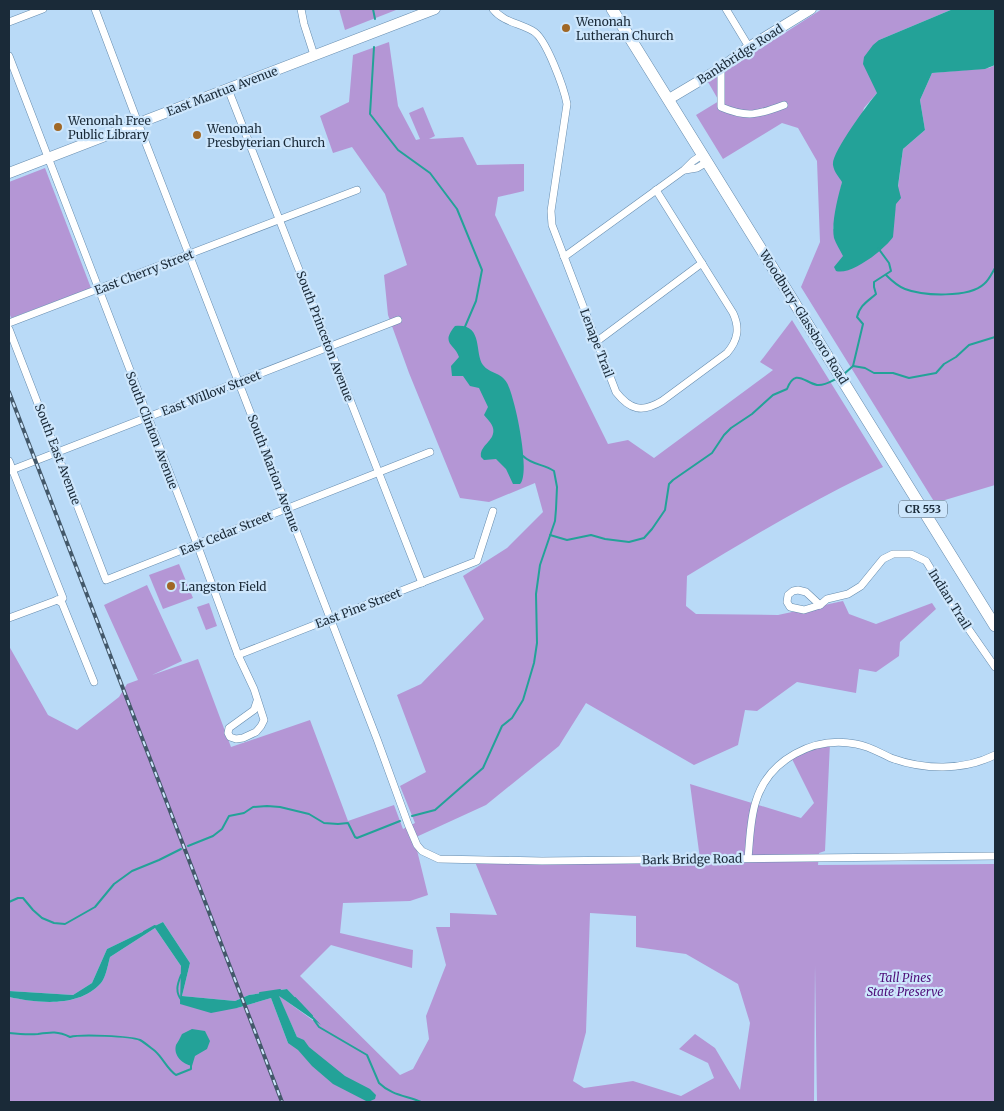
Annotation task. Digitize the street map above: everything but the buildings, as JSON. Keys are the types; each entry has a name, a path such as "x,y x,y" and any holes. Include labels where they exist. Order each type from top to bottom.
{"main road":[{"name":"Woodbury-Glassboro Road","path":"612,9 995,626"}],"street":[{"path":"9,22 43,9"},
{"name":"South Marion Avenue","path":"95,9 377,739 408,824"},
{"path":"301,9 314,55"},
{"name":"East Mantua Avenue","path":"9,173 435,9"},
{"name":"Lenape Trail","path":"493,9 502,18 538,34 547,47 566,98 566,110 550,219 616,392 624,402 634,408 643,409 652,407 732,348 737,338 738,326 733,313 656,190"},
{"path":"726,9 749,47"},
{"name":"Bankbridge Road","path":"669,99 721,68 749,47 807,10"},
{"name":"South Clinton Avenue","path":"9,56 98,290 197,544 238,654 257,701 264,720 256,732 243,738 236,739 230,737 228,733 229,728 254,710 257,701"},
{"path":"721,68 721,107 737,114 760,114 784,105"},
{"name":"South Princeton Avenue","path":"228,89 422,583"},
{"path":"564,257 684,170 693,161 705,159"},
{"name":"East Cherry Street","path":"9,323 357,190"},
{"path":"596,342 702,263"},
{"name":"East Willow Street","path":"10,470 366,334 398,320"},
{"name":"South East Avenue","path":"9,329 106,580"},
{"name":"East Cedar Street","path":"106,580 430,452"},
{"path":"9,461 10,470 63,598 9,618"},
{"name":"East Pine Street","path":"238,654 477,561 493,511"},
{"name":"Indian Trail","path":"820,604 827,599 848,594 861,586 884,559 893,554 911,554 926,561 956,611 995,667"},
{"path":"57,600 62,603 94,682"},
{"path":"748,858 753,814 757,799 773,772 791,754 827,743 855,744 911,764 940,768 978,762 995,755"},
{"name":"Bark Bridge Road","path":"408,824 417,845 422,851 430,856 450,860 542,861 995,856"}],"green space":[{"path":"339,9 396,9 396,10 345,30"},
{"path":"822,9 953,9 879,40 877,93 864,108 842,182 833,229 891,240 903,149 925,130 920,100 932,73 989,68 995,65 995,485 935,503 801,287 820,242 817,161 798,128 782,123 723,159 696,115 719,101 708,82"},
{"name":"Tall Pines State Preserve","path":"389,42 398,106 416,140 420,139 409,113 423,107 435,136 429,139 463,137 477,165 524,164 524,191 498,197 495,215 608,444 628,440 654,458 773,370 760,362 792,320 883,467 784,519 687,576 686,606 696,614 778,615 843,601 849,614 876,624 932,603 936,609 900,642 899,656 876,672 859,669 856,693 797,682 757,711 745,710 738,745 694,765 586,703 559,746 486,805 414,838 428,895 410,901 343,903 340,933 413,950 412,968 331,945 300,976 400,1075 413,1069 429,1039 426,1016 446,965 436,927 450,927 450,913 497,915 475,862 700,859 690,784 801,818 814,803 791,757 830,743 825,851 819,853 818,865 995,864 995,1102 817,1102 815,965 814,1102 9,1102 9,997 33,1001 58,1002 82,997 101,983 106,974 110,957 155,928 181,966 181,1004 237,1008 271,998 288,1043 297,1037 278,995 318,1024 287,989 249,995 235,1001 182,996 190,963 163,922 107,949 92,983 73,995 9,991 9,646 48,715 77,730 119,697 127,684 138,680 104,605 147,585 182,661 152,675 198,659 231,747 310,720 348,821 394,805 403,829 415,823 400,786 426,772 397,695 421,684 484,619 463,576 507,548 543,512 535,483 489,502 460,498 409,373 388,315 384,275 407,265 385,194 352,147 333,153 320,116 349,102 353,55","holes":["590,913 636,916 636,947 686,954 738,984 750,1023 740,1090 715,1048 695,1034 679,1049 708,1063 714,1078 681,1096 633,1081 584,1088 573,1081 586,1032"]},
{"path":"45,168 91,288 11,318 9,312 9,182"},
{"name":"Langston Field","path":"179,564 193,598 163,609 149,575"},
{"path":"209,603 217,626 206,630 197,607"}],"shaded area":[{"path":"953,9 995,9 995,65 985,69 932,73 920,100 925,130 903,149 898,186 901,198 896,204 893,237 883,248 859,266 836,271 834,267 843,256 834,238 833,225 842,182 835,172 834,159 851,129 877,93 863,64 864,57 879,40"},
{"path":"455,326 464,326 470,329 474,334 483,365 505,379 507,383 514,403 521,435 524,466 520,484 513,484 506,469 496,459 484,460 481,457 482,449 492,436 493,428 484,415 488,407 479,388 470,386 463,376 452,376 451,366 459,357 449,340"},
{"path":"163,922 190,963 182,996 235,1001 249,995 287,989 321,1025 279,996 297,1037 304,1040 309,1047 345,1076 370,1089 376,1095 375,1099 368,1102 333,1084 312,1066 298,1050 288,1043 271,998 211,1013 180,1004 181,966 155,928 110,957 106,974 101,983 81,997 58,1002 45,1002 9,997 9,991 73,995 92,983 107,949"},
{"path":"192,1029 205,1031 210,1041 207,1049 195,1056 192,1066 177,1056 175,1049 182,1034"}],"waterway":[{"path":"373,9 375,19"},
{"path":"374,47 370,114 398,150 430,173 457,209 482,270 476,301 464,329"},
{"path":"853,366 863,324 857,317 858,313 864,304 876,294 874,282 891,271 889,263 878,248"},
{"path":"886,275 897,285 905,289 923,293 957,294 977,289 986,282 995,268"},
{"path":"844,374 853,366 865,368 874,373 893,373 909,378 936,373 944,364 956,357 969,345 995,337"},
{"path":"550,535 567,540 591,535 629,542 644,538 665,510 669,484 712,453 731,428 752,414 773,395 787,389 793,379 800,378 817,385 827,384 836,379"},
{"path":"412,816 435,810 483,768 502,726 512,718 523,700 534,663 537,643 536,594 540,565 555,521 557,487 554,471 523,456"},
{"path":"188,846 213,836 222,829 229,816 244,813 253,807 280,807 309,814 324,823 348,823 357,838 400,821"},
{"path":"9,902 23,898 42,918 54,923 65,924 95,907 114,884 132,871 181,849"},
{"path":"144,932 155,926"},
{"path":"181,975 177,988 178,995 182,1001"},
{"path":"260,993 280,990"},
{"path":"295,998 312,1016"},
{"path":"314,1020 319,1027 367,1055 379,1083 384,1087 394,1093 421,1102"},
{"path":"9,1033 54,1032 70,1037 94,1036 135,1039 142,1041 155,1051 176,1075 191,1069 191,1064"}],"railway":[{"path":"9,392 282,1102"}],"place":[{"name":"Wenonah Lutheran Church","path":"566,28"},
{"name":"Wenonah Free Public Library","path":"58,127"},
{"name":"Wenonah Presbyterian Church","path":"197,135"},
{"name":"Langston Field","path":"171,586"}]}
